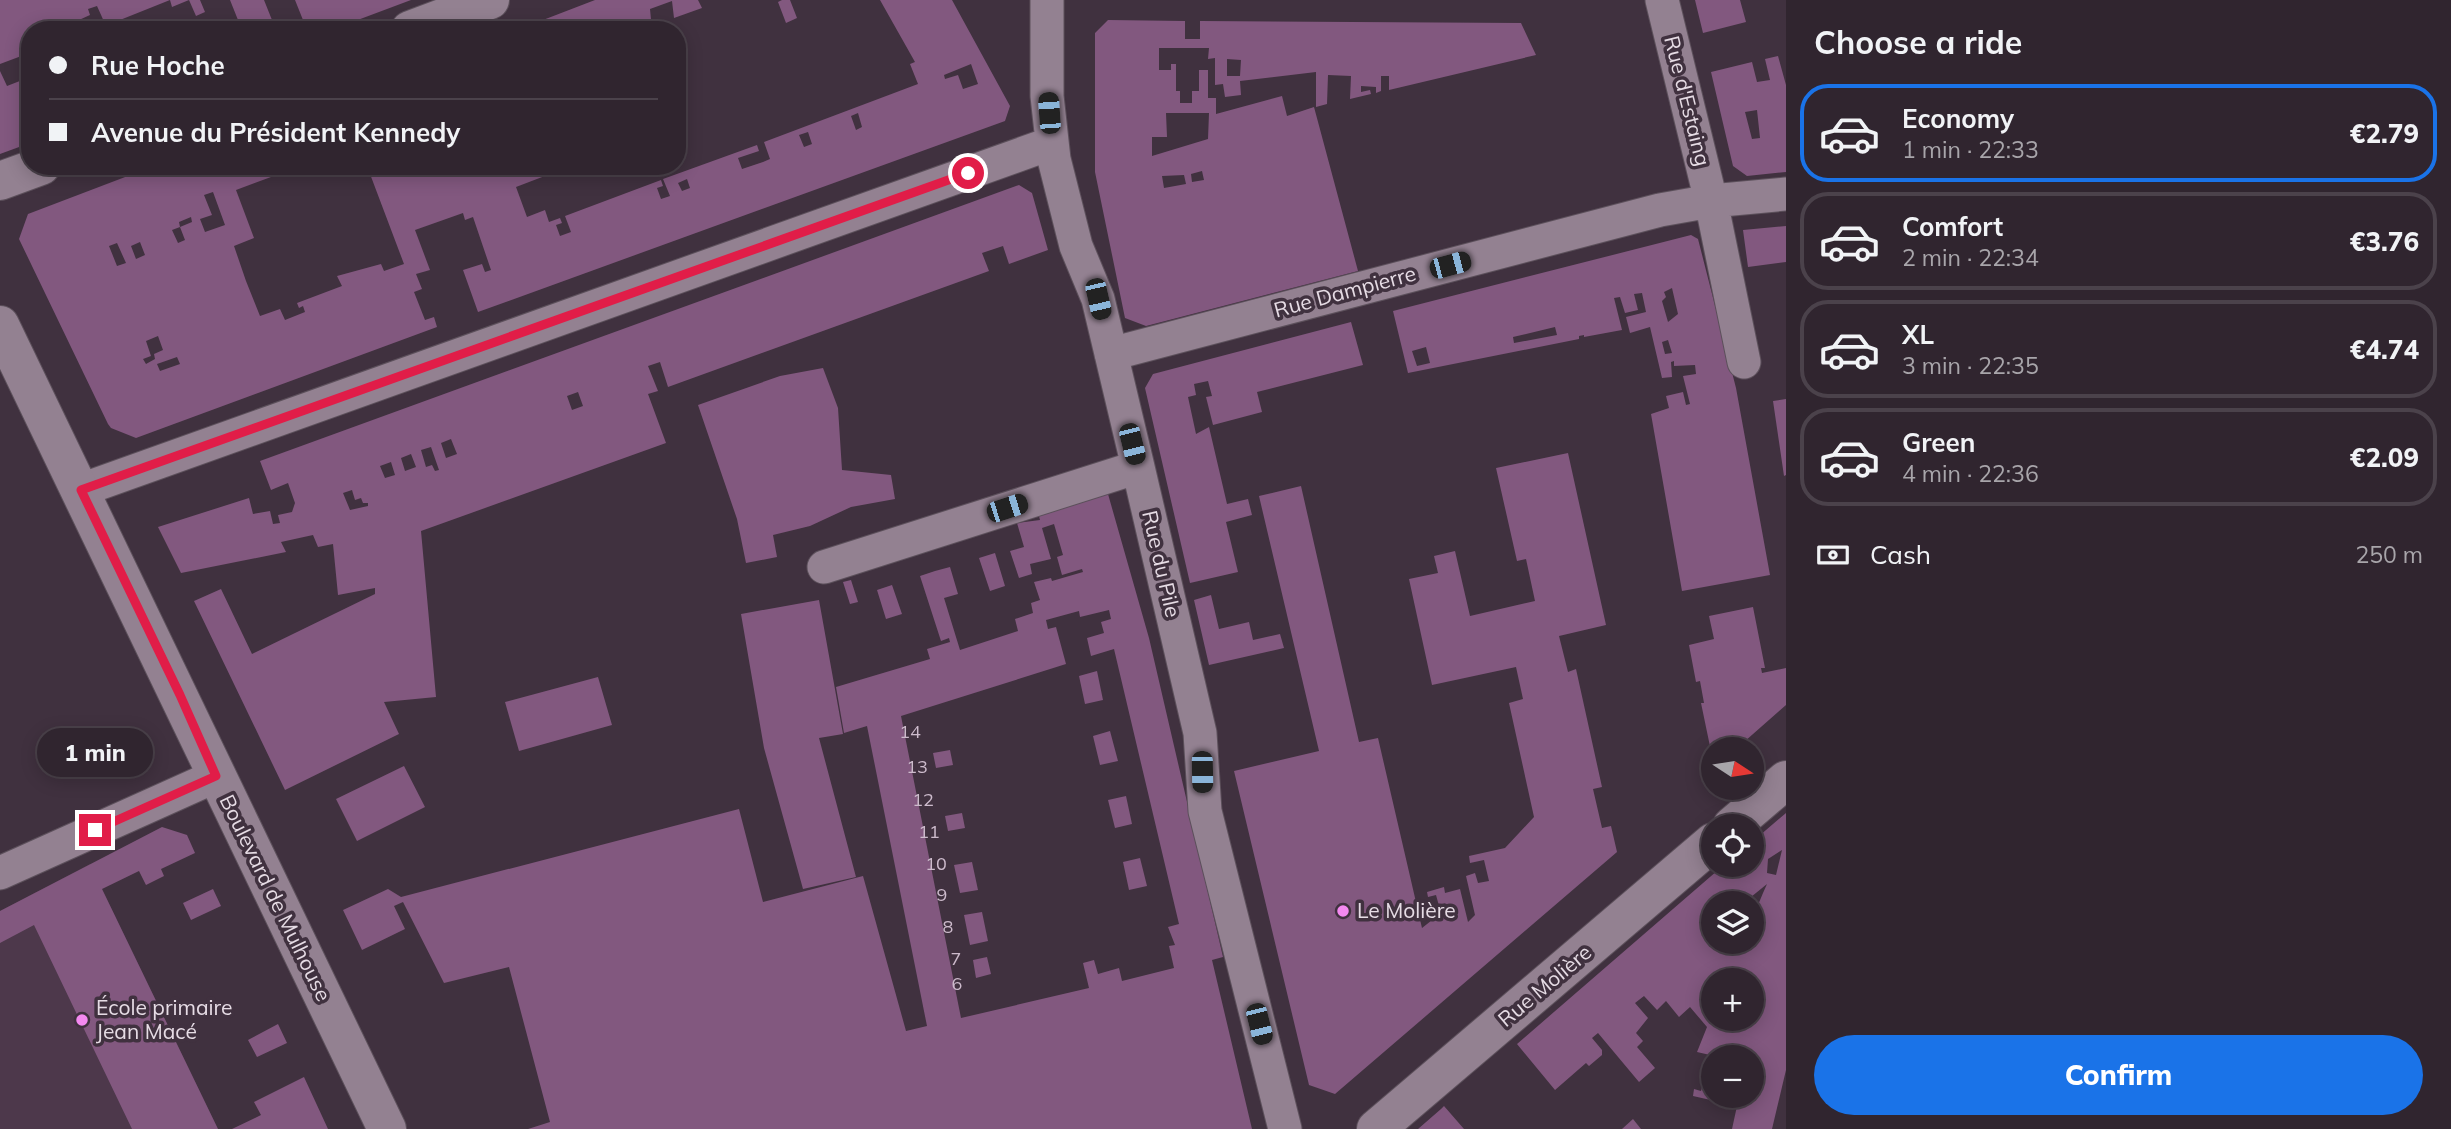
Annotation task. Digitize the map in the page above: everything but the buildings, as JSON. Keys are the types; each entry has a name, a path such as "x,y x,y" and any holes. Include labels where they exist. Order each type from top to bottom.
{"street":[{"path":"434,21 490,0"},
{"name":"Rue du Pile","path":"1047,0 1047,96 1052,142 1073,234 1094,288 1138,467 1200,733 1205,811 1285,1129"},
{"name":"Rue d'Estaing","path":"1662,0 1711,201 1745,362"},
{"path":"81,490 1052,142"},
{"path":"0,181 21,173"},
{"name":"Rue Dampierre","path":"1111,354 1647,214 1711,201 1786,194"},
{"name":"Boulevard de Mulhouse","path":"0,325 387,1129"},
{"path":"824,567 1138,467"},
{"path":"0,873 216,776"},
{"path":"1746,814 1786,780"},
{"name":"Rue Molière","path":"1376,1129 1701,852"}],"shaded area":[{"name":"École primaire Jean Macé","path":"90,864 218,1129 0,1129 0,911"}],"place":[{"name":"Le Molière","path":"1343,911"},
{"name":"École primaire Jean Macé","path":"82,1020"}],"route":[{"path":"95,830 216,776 81,490 968,173"}]}
